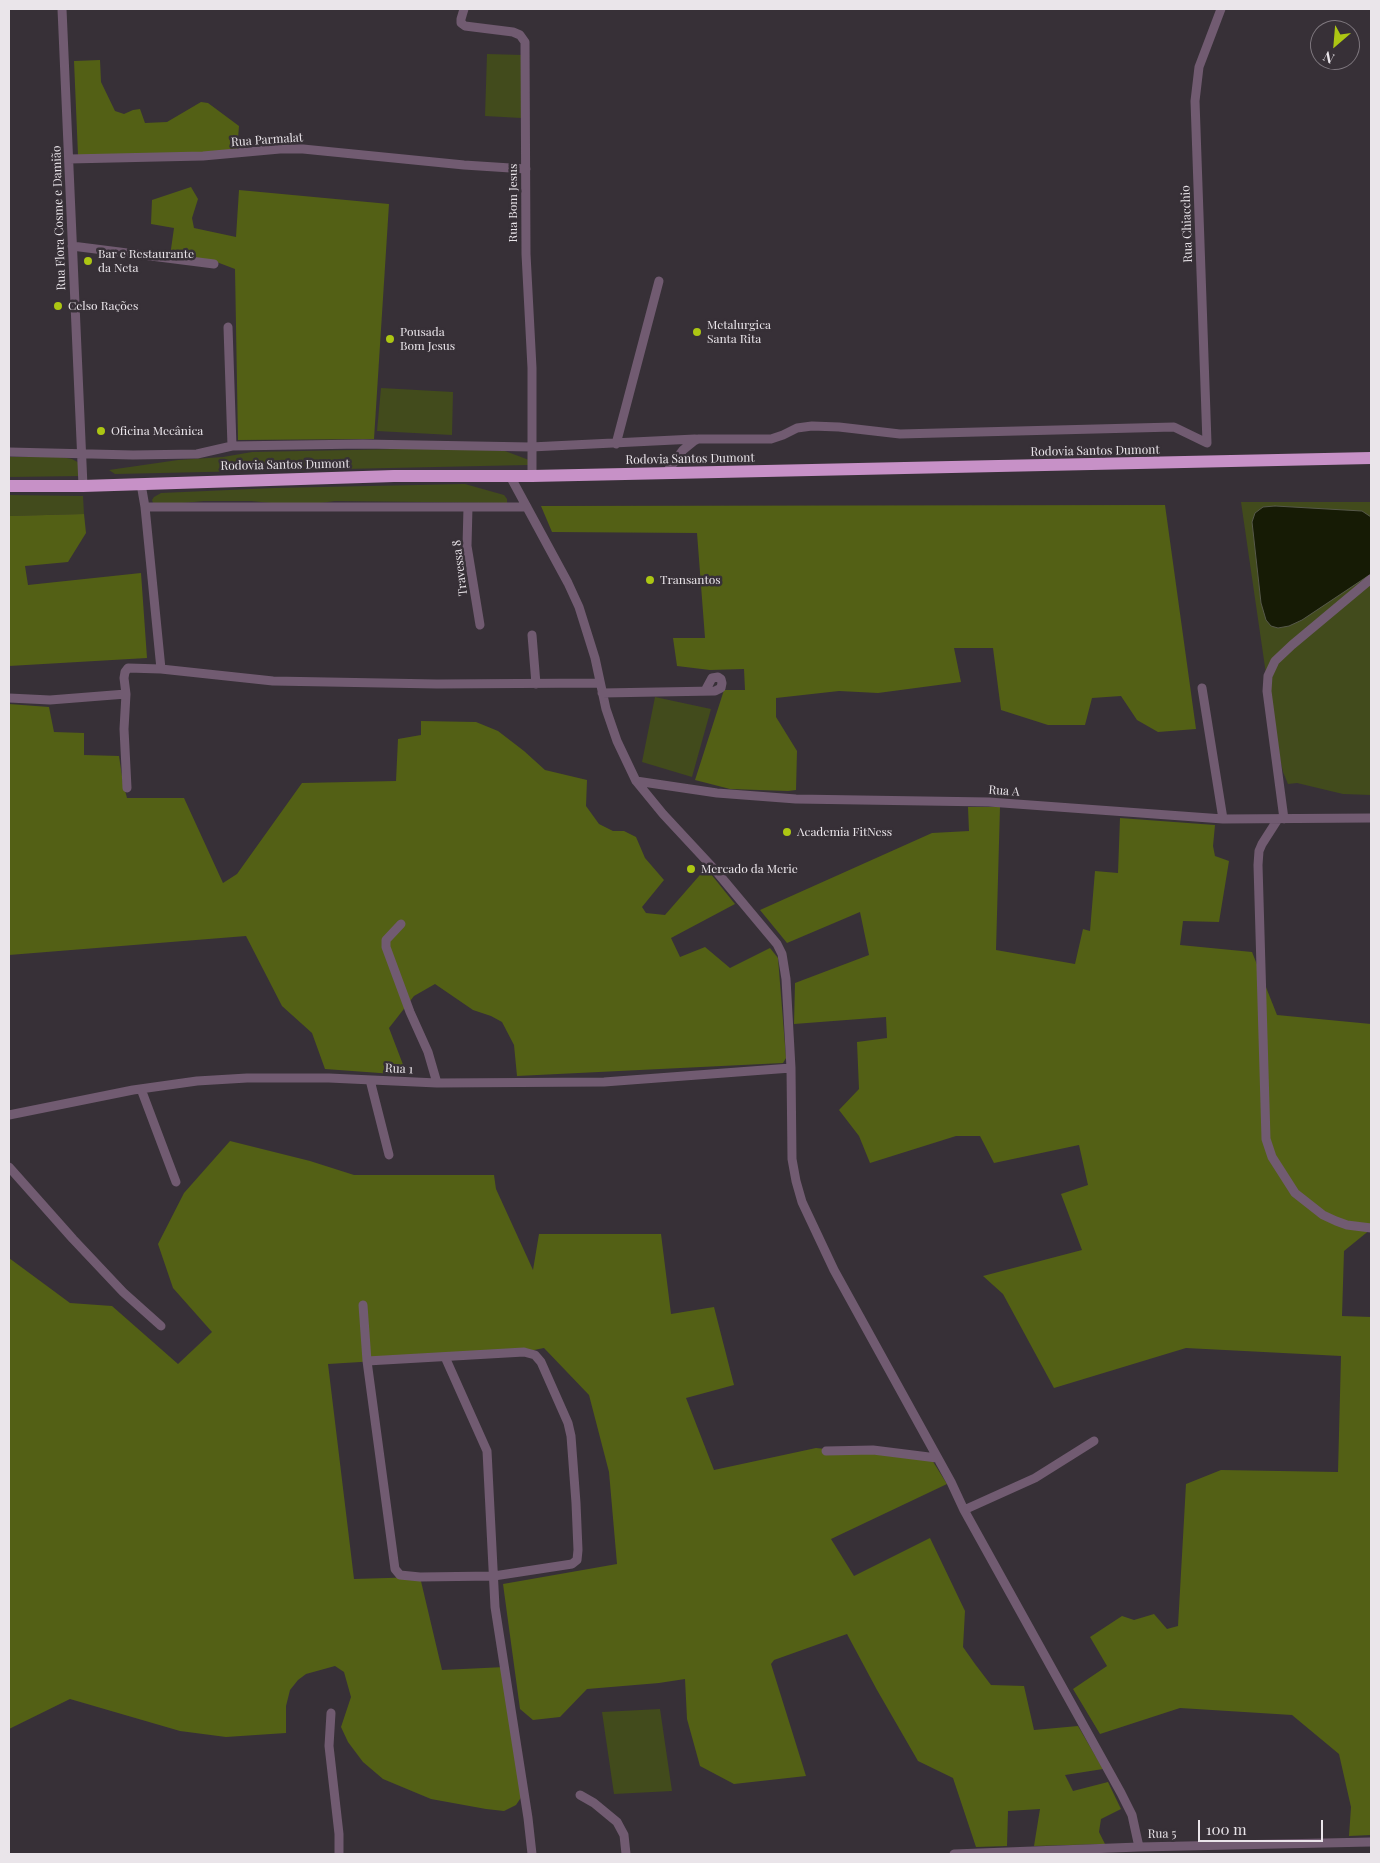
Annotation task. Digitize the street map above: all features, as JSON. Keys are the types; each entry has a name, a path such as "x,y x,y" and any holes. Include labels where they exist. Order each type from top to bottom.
{"highway":[{"name":"Rodovia Santos Dumont","path":"9,486 83,486 394,476 532,476 1371,458"}],"street":[{"name":"Rua Flora Cosme e Damião","path":"62,9 83,486"},
{"name":"Rua Bom Jesus","path":"464,9 461,22 465,26 512,32 520,35 524,42 526,254 532,368 532,476"},
{"name":"Rua Chiacchio","path":"698,439 771,439 797,428 812,426 839,426 900,434 1170,427 1207,443 1195,101 1199,67 1221,9"},
{"name":"Rua Parmalat","path":"69,159 203,156 280,149 303,149 464,165 526,169"},
{"path":"72,246 214,264"},
{"path":"616,444 659,281"},
{"path":"228,327 232,446"},
{"path":"9,452 82,455 197,454 232,446 382,444 531,447 698,439"},
{"path":"666,473 683,450 698,439"},
{"path":"510,476 579,607 590,641 602,694 616,741 636,781 663,814 716,871 777,944 782,954 785,970 791,1068 792,1158 802,1202 834,1270 1121,1793 1132,1815 1139,1847"},
{"path":"140,484 145,507 161,669"},
{"path":"145,507 527,507"},
{"name":"Travessa 8","path":"468,507 467,546 480,625"},
{"path":"1371,580 1292,645 1275,661 1268,676 1267,691 1281,819 1262,844 1259,851 1258,866 1267,1144 1283,1176 1295,1193 1307,1203 1336,1221 1357,1227 1371,1228"},
{"path":"532,635 536,684"},
{"path":"127,788 124,729 125,672 128,668 161,669 273,681 344,683 600,683"},
{"path":"1202,688 1223,819"},
{"path":"602,694 705,691"},
{"path":"9,698 50,700 126,694"},
{"name":"Rua A","path":"636,781 717,793 786,798 989,802 1223,819 1371,818"},
{"path":"401,924 386,940 386,947 410,1012 428,1052 438,1083"},
{"name":"Rua 1","path":"9,1114 141,1089 197,1081 247,1078 329,1078 438,1083 604,1082 791,1068"},
{"path":"370,1080 389,1155"},
{"path":"141,1089 176,1182"},
{"path":"11,1172 123,1292 161,1326"},
{"path":"363,1305 367,1361 380,1464 395,1569 398,1573 409,1577 494,1576 572,1564 577,1560 571,1436 568,1423 546,1371 534,1355 524,1352 367,1361"},
{"path":"445,1357 487,1451 498,1631 527,1810 532,1854"},
{"path":"964,1510 1035,1478 1094,1441"},
{"path":"826,1450 872,1450 937,1458"},
{"path":"331,1713 329,1746 339,1834 339,1854"},
{"path":"580,1796 594,1803 618,1822 624,1835 626,1854"},
{"name":"Rua 5","path":"954,1854 1139,1847 1161,1850 1371,1842"}],"green space":[{"path":"487,54 523,55 521,118 485,116"},
{"path":"100,60 101,82 115,111 124,114 140,109 145,123 167,122 201,102 208,103 239,126 237,150 165,155 78,155 74,61"},
{"path":"191,187 198,199 192,218 194,228 236,237 239,190 389,204 374,439 238,440 235,269 214,261 170,256 174,228 151,224 152,200"},
{"path":"381,388 453,392 452,435 377,431"},
{"path":"450,448 505,451 529,460 528,465 115,474 109,470 252,452"},
{"path":"9,457 61,457 72,459 81,464 81,476 9,477"},
{"path":"465,484 504,495 507,503 335,501 313,504 204,501 172,504 153,503 152,500 161,493 274,488"},
{"path":"9,495 83,496 84,514 9,516"},
{"path":"1241,502 1371,502 1371,795 1343,794 1297,783 1288,784 1283,772 1275,736"},
{"path":"1165,505 1196,729 1158,732 1137,720 1121,696 1092,698 1085,725 1048,725 1001,710 993,648 954,648 961,682 878,693 839,691 776,698 776,717 797,751 796,790 788,791 730,789 695,780 724,690 745,690 744,669 710,670 677,666 673,638 705,638 697,533 552,532 541,506"},
{"path":"84,514 86,533 68,562 25,566 28,585 141,573 147,658 9,666 9,516"},
{"path":"655,697 711,709 692,777 642,762"},
{"path":"9,704 49,707 54,732 84,733 84,755 119,756 127,798 184,798 223,883 237,874 302,783 396,781 398,739 421,735 421,721 476,722 498,731 545,770 587,780 586,806 599,824 613,831 624,831 636,837 645,858 664,880 642,907 646,913 665,915 706,868 735,904 671,938 680,957 705,947 730,968 770,948 778,958 786,1058 783,1063 517,1076 514,1045 502,1022 473,1010 435,984 414,996 389,1028 407,1075 325,1069 312,1033 282,1006 246,936 9,955"},
{"path":"968,807 1000,807 996,950 1075,964 1083,929 1090,931 1095,871 1118,873 1120,818 1215,825 1213,846 1215,856 1229,861 1219,922 1183,921 1180,945 1252,952 1277,1015 1371,1024 1371,1229 1344,1251 1342,1316 1371,1317 1371,1835 1349,1836 1351,1807 1339,1754 1292,1715 1180,1708 1100,1734 1073,1689 1107,1666 1090,1637 1122,1616 1134,1620 1154,1614 1167,1629 1178,1626 1186,1484 1221,1470 1338,1472 1341,1356 1186,1348 1054,1388 1003,1294 983,1276 1082,1250 1061,1194 1088,1185 1079,1145 994,1163 980,1136 956,1136 870,1163 859,1136 839,1110 859,1089 857,1042 887,1038 886,1017 794,1024 795,983 869,955 860,912 787,943 760,910 932,833 969,831"},
{"path":"230,1141 310,1161 354,1175 494,1175 496,1189 533,1270 539,1234 661,1234 671,1314 714,1307 734,1385 686,1398 714,1470 816,1448 932,1460 947,1484 831,1539 854,1576 930,1538 965,1611 963,1647 975,1664 991,1685 1024,1686 1034,1730 1078,1726 1103,1769 1065,1775 1073,1791 1108,1782 1121,1809 1101,1819 1099,1832 1105,1844 1034,1846 1040,1809 1008,1811 1007,1846 976,1847 953,1778 918,1761 847,1634 774,1660 771,1664 806,1776 734,1784 700,1766 687,1719 685,1679 587,1689 560,1717 533,1720 520,1709 503,1584 617,1564 609,1472 589,1395 544,1348 524,1352 328,1364 354,1579 420,1577 442,1670 505,1667 524,1793 516,1805 504,1811 431,1799 383,1779 363,1762 348,1742 341,1727 351,1697 344,1672 335,1666 306,1674 290,1690 286,1706 286,1733 226,1737 180,1731 70,1699 9,1729 9,1258 70,1303 112,1306 178,1364 212,1332 173,1288 158,1244 184,1193"},
{"path":"660,1709 672,1791 614,1794 602,1712"}],"shaded area":[{"path":"1263,507 1362,511 1371,517 1371,574 1302,620 1289,626 1278,628 1271,626 1266,620 1261,603 1252,522 1255,513"}],"place":[{"name":"Bar e Restaurante da Neta","path":"88,261"},
{"name":"Celso Rações","path":"58,306"},
{"name":"Metalurgica Santa Rita","path":"697,332"},
{"name":"Pousada Bom Jesus","path":"390,339"},
{"name":"Oficina Mecânica","path":"101,431"},
{"name":"Transantos","path":"650,580"},
{"name":"Academia FitNess","path":"787,832"},
{"name":"Mercado da Merie","path":"691,869"}]}
